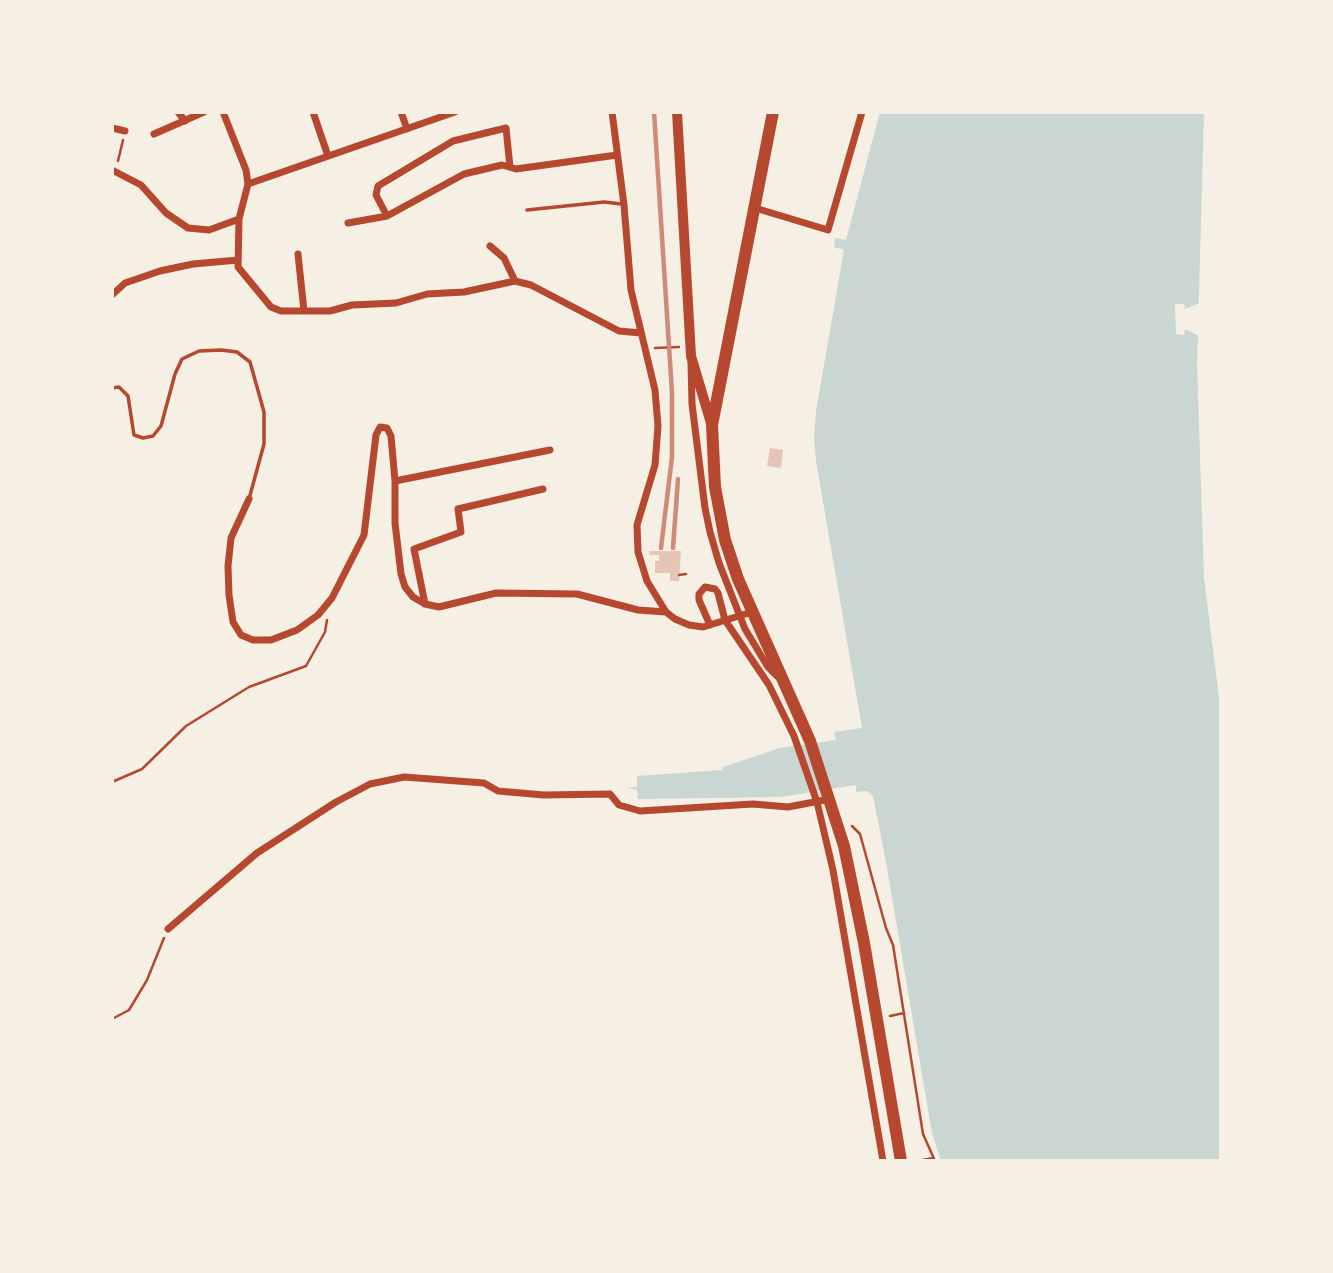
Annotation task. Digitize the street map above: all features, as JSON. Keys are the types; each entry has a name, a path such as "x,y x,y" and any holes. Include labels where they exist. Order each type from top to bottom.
{"highway":[{"path":"773,112 712,425 719,514 746,614 786,683 810,741 826,798 838,826 856,899 901,1161"}],"street":[{"path":"178,112 185,121"},
{"path":"154,134 204,112"},
{"path":"223,112 246,170 248,184 239,219 238,267 271,307 281,311 330,311 352,305 396,303 427,294 464,292 515,281 531,285 619,331 641,333"},
{"path":"313,112 328,156"},
{"path":"401,112 407,129"},
{"path":"248,184 455,112"},
{"path":"612,112 631,290 655,390 658,426 655,465 637,525 638,552 647,581 666,612"},
{"path":"249,499 231,538 228,566 233,622 241,635 253,640 271,640 297,630 318,615 332,598 364,536 376,435 380,427 387,428 391,436 395,523 401,574 405,587 413,597 425,604 439,607 496,593 577,594 638,610 666,612 689,625 702,627 746,614 719,563 705,508 690,378 677,112"},
{"path":"755,208 828,230 862,112"},
{"path":"112,128 125,131"},
{"path":"387,216 376,195 377,186 453,141 506,128 510,167"},
{"path":"348,223 387,216 464,174 502,165 516,169 617,155"},
{"path":"113,171 141,185 166,213 188,228 209,230 239,219"},
{"path":"490,246 504,258 515,281"},
{"path":"298,254 304,311"},
{"path":"112,295 125,283 160,271 193,264 238,260"},
{"path":"691,356 712,425"},
{"path":"395,481 550,450"},
{"path":"425,604 414,549 461,532 458,509 543,489"},
{"path":"710,625 699,600 699,594 705,587 715,589 718,593 725,620 769,685 826,798 839,905 883,1161"},
{"path":"167,929 257,853 370,784 404,777 484,783 498,791 544,795 610,794 620,805 640,811 753,804 788,807 826,798"},
{"path":"875,1120 893,1118"}],"lane":[{"path":"527,210 604,202 624,205"},
{"path":"112,387 119,387 128,396 134,435 143,438 153,436 161,426 175,374 182,359 199,351 221,350 237,352 250,362 258,384 264,444 249,499"}],"path":[{"path":"113,171 125,131"},
{"path":"644,344 659,349 683,347"},
{"path":"680,575 686,574"},
{"path":"112,782 142,769 186,726 249,687 306,666 325,632 332,598"},
{"path":"838,826 851,826 860,834 893,945 923,1134 934,1159 917,1161"},
{"path":"112,1019 129,1010 147,980 167,929"}],"shaded area":[{"path":"880,112 1204,112 1197,364 1204,578 1221,714 1221,1161 941,1161 932,1133 873,796 867,791 856,792 856,785 780,797 638,799 637,790 626,788 637,787 637,776 722,770 723,767 780,748 836,740 834,732 862,728 814,438 816,411 844,250 834,247 835,238 846,240"}],"pier":[{"path":"1200,303 1199,336 1185,329 1184,335 1176,334 1175,304 1184,304 1185,309"}],"building":[{"path":"770,448 783,450 781,468 767,466"},
{"path":"649,551 681,551 679,581 670,581 670,573 655,573 655,561 659,561 659,555 650,555"}],"railway":[{"path":"654,112 672,393 672,457 661,548"},
{"path":"673,548 678,479"}]}
